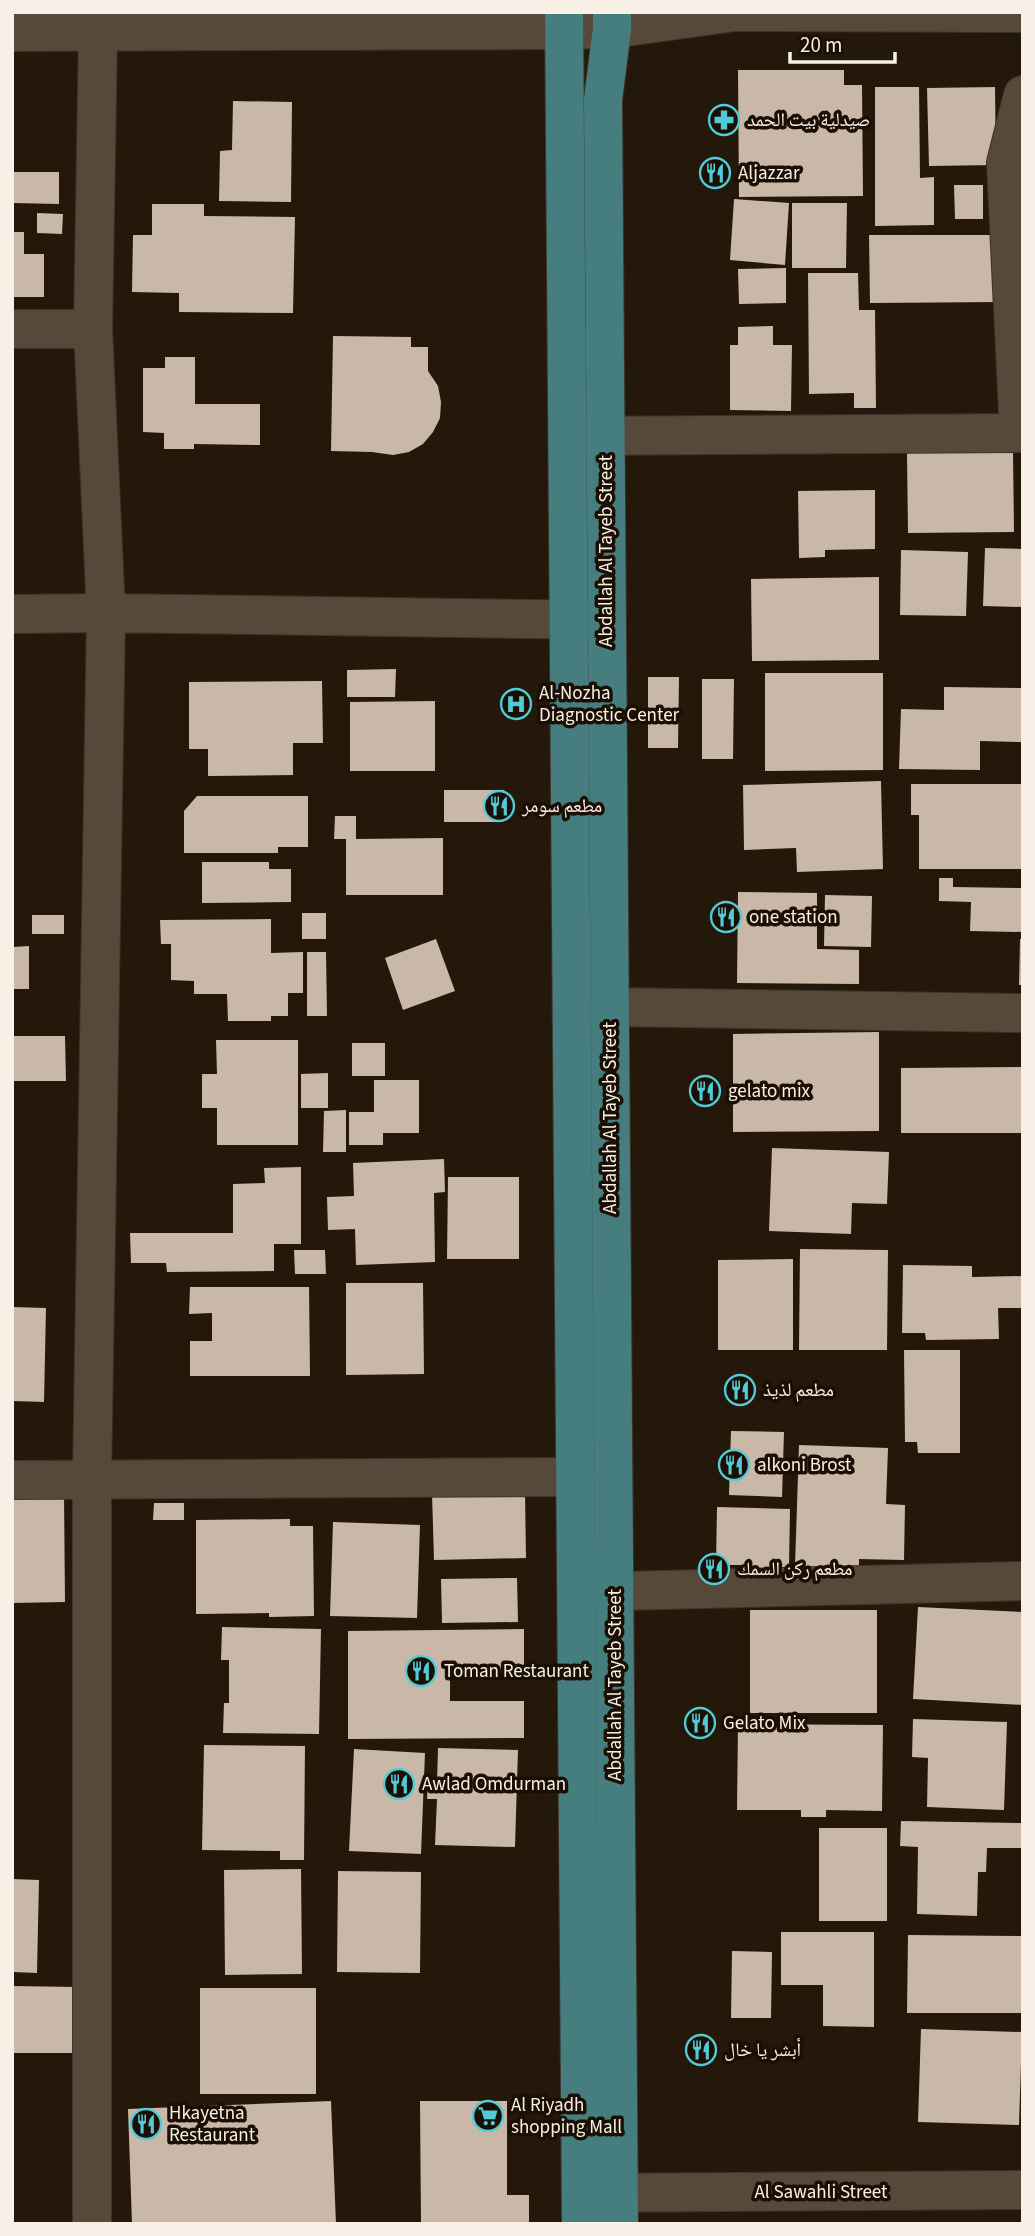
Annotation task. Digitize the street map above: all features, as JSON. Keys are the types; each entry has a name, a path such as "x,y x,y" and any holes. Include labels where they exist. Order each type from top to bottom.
{"main road":[{"name":"Abdallah Al Tayeb Street","path":"565,21 587,435 588,621 576,1477 596,1591 619,2208"},
{"name":"Abdallah Al Tayeb Street","path":"587,435 603,100 612,21"},
{"name":"Abdallah Al Tayeb Street","path":"582,2208 610,1007 588,621"}],"street":[{"path":"12,32 612,21 734,12 1023,13"},
{"path":"92,2224 92,1479 106,613 93,329 98,32"},
{"path":"587,435 1021,433 1006,163 1023,95"},
{"path":"12,330 93,329"},
{"path":"12,614 106,613 588,621"},
{"path":"610,1007 1023,1013"},
{"path":"12,1480 576,1477"},
{"path":"596,1591 1023,1581"},
{"name":"Al Sawahli Street","path":"582,2208 1023,2190"}],"building":[{"path":"738,70 844,70 844,85 862,85 863,196 739,197"},
{"path":"875,87 919,87 920,178 934,177 934,225 875,226"},
{"path":"995,87 996,165 929,166 927,88"},
{"path":"233,101 292,102 291,202 219,201 220,151 232,150"},
{"path":"12,172 59,172 59,204 12,203"},
{"path":"954,185 983,185 983,219 955,219"},
{"path":"734,199 789,203 785,265 730,260"},
{"path":"792,203 847,203 846,268 792,268"},
{"path":"152,204 204,204 204,216 295,217 293,313 179,312 179,293 132,292 133,235 152,235"},
{"path":"37,213 63,214 62,234 37,233"},
{"path":"12,232 24,232 24,254 44,254 44,297 12,297"},
{"path":"869,235 1001,235 1001,302 870,303"},
{"path":"786,268 786,303 739,304 738,269"},
{"path":"808,273 858,273 859,310 875,310 876,408 854,408 854,393 809,394"},
{"path":"773,326 773,345 792,345 791,411 730,410 730,345 738,345 738,327"},
{"path":"333,336 411,337 411,347 428,347 428,371 438,386 441,402 440,418 423,444 409,452 393,455 331,451"},
{"path":"165,357 195,357 195,404 260,404 260,445 194,444 194,449 164,449 164,433 143,432 143,368 165,368"},
{"path":"907,453 1013,453 1014,532 908,533"},
{"path":"875,490 875,549 825,550 825,557 799,558 798,491"},
{"path":"985,548 1023,549 1023,607 983,606"},
{"path":"901,550 968,552 966,616 900,615"},
{"path":"879,577 879,660 752,661 751,579"},
{"path":"396,669 395,697 347,697 347,670"},
{"path":"765,673 883,673 883,770 765,771"},
{"path":"648,677 679,677 678,748 648,748"},
{"path":"702,679 734,679 733,759 702,759"},
{"path":"322,681 323,743 293,743 293,775 208,776 208,749 189,749 189,682"},
{"path":"944,687 1022,688 1021,742 980,741 980,770 899,769 901,709 944,710"},
{"path":"435,701 435,771 350,771 350,702"},
{"path":"881,781 883,869 797,872 796,848 744,850 743,785"},
{"path":"911,784 1022,784 1022,869 919,869 919,815 911,815"},
{"path":"444,790 504,790 503,822 444,822"},
{"path":"197,796 308,796 308,847 278,847 278,853 184,853 184,811"},
{"path":"335,816 356,816 356,839 443,838 443,895 346,895 346,839 334,839"},
{"path":"202,862 269,862 269,869 291,869 291,902 202,903"},
{"path":"939,878 953,878 953,887 1023,888 1023,932 970,931 971,902 939,901"},
{"path":"738,892 817,893 817,949 859,950 859,984 737,983"},
{"path":"825,895 872,896 871,947 824,946"},
{"path":"302,913 326,913 326,939 302,939"},
{"path":"32,915 64,915 64,934 32,934"},
{"path":"271,919 271,953 303,952 303,993 288,993 288,1016 271,1016 271,1021 228,1021 227,994 194,994 194,981 171,980 171,944 161,944 160,920"},
{"path":"436,939 455,991 403,1010 385,958"},
{"path":"1020,939 1023,939 1023,985 1019,985"},
{"path":"29,946 29,989 12,989 12,947"},
{"path":"307,952 326,952 327,1016 307,1016"},
{"path":"879,1032 879,1131 733,1132 733,1034"},
{"path":"12,1036 65,1036 66,1081 12,1081"},
{"path":"216,1040 298,1040 298,1145 217,1145 217,1108 202,1108 202,1074 217,1074"},
{"path":"352,1043 385,1043 385,1076 352,1076"},
{"path":"1023,1067 1023,1133 901,1133 901,1068"},
{"path":"328,1073 328,1108 301,1108 301,1074"},
{"path":"374,1080 419,1080 419,1133 383,1133 383,1145 349,1145 349,1112 374,1112"},
{"path":"346,1110 346,1152 323,1152 324,1111"},
{"path":"772,1148 889,1152 887,1204 852,1203 851,1234 769,1231"},
{"path":"444,1159 445,1192 434,1193 435,1262 356,1265 355,1229 328,1230 327,1197 354,1196 353,1163"},
{"path":"301,1167 301,1244 274,1244 274,1271 167,1272 166,1263 131,1263 130,1233 233,1233 233,1184 265,1183 264,1168"},
{"path":"448,1177 519,1177 519,1259 447,1259"},
{"path":"800,1249 888,1250 887,1350 799,1350"},
{"path":"294,1250 325,1250 326,1274 295,1274"},
{"path":"793,1259 793,1350 718,1350 718,1260"},
{"path":"903,1265 972,1266 972,1277 1023,1276 1023,1308 998,1308 999,1339 926,1340 925,1333 902,1333"},
{"path":"346,1283 423,1283 424,1374 346,1375"},
{"path":"190,1287 309,1287 310,1376 190,1376 190,1341 212,1341 212,1313 189,1314"},
{"path":"12,1307 46,1308 44,1402 12,1401"},
{"path":"904,1350 960,1350 960,1453 918,1453 917,1442 905,1442"},
{"path":"731,1431 784,1432 782,1497 729,1495"},
{"path":"799,1445 888,1448 886,1504 905,1505 904,1560 859,1559 859,1568 795,1566"},
{"path":"525,1491 526,1558 434,1560 432,1493"},
{"path":"64,1492 65,1602 12,1603 12,1493"},
{"path":"154,1503 184,1503 184,1520 153,1520"},
{"path":"717,1507 790,1509 789,1567 774,1567 773,1572 747,1571 747,1565 716,1565"},
{"path":"290,1519 290,1526 313,1526 314,1616 269,1617 269,1613 196,1614 196,1520"},
{"path":"333,1522 420,1525 417,1618 330,1616"},
{"path":"517,1578 518,1622 442,1623 441,1579"},
{"path":"918,1607 1023,1612 1023,1705 913,1699"},
{"path":"750,1610 877,1610 877,1713 750,1713"},
{"path":"222,1627 321,1629 319,1734 223,1733 224,1703 229,1703 229,1660 221,1660"},
{"path":"524,1629 524,1675 450,1675 450,1701 524,1701 524,1738 348,1739 348,1631"},
{"path":"913,1719 1007,1722 1004,1810 927,1807 928,1758 912,1757"},
{"path":"738,1724 883,1725 882,1811 826,1810 826,1817 801,1817 801,1810 737,1810"},
{"path":"204,1745 305,1746 304,1860 280,1860 280,1851 202,1850"},
{"path":"438,1748 518,1750 515,1847 435,1845 437,1799 427,1799 428,1783 437,1784"},
{"path":"354,1749 425,1753 421,1854 349,1851"},
{"path":"901,1821 1022,1823 1022,1848 987,1848 986,1872 978,1872 977,1916 917,1914 918,1847 900,1846"},
{"path":"819,1828 887,1828 887,1921 819,1921"},
{"path":"301,1869 302,1974 225,1975 224,1870"},
{"path":"338,1871 421,1872 420,1973 337,1972"},
{"path":"12,1879 39,1880 37,1973 12,1972"},
{"path":"781,1932 874,1932 874,2027 823,2026 823,1985 781,1985"},
{"path":"908,1935 1023,1936 1023,2013 907,2013"},
{"path":"732,1951 772,1952 771,2018 731,2018"},
{"path":"12,1986 77,1987 76,2053 12,2053"},
{"path":"200,1988 316,1988 316,2094 200,2094"},
{"path":"921,2029 1022,2032 1019,2125 918,2122"},
{"path":"331,2101 336,2224 132,2224 128,2109"},
{"path":"420,2101 507,2101 507,2195 529,2195 529,2224 421,2224"}],"place":[{"name":"صيدلية بيت الحمد","path":"724,120"},
{"name":"Aljazzar","path":"715,173"},
{"name":"Al-Nozha Diagnostic Center","path":"516,704"},
{"name":"مطعم سومر","path":"499,806"},
{"name":"one station","path":"726,917"},
{"name":"gelato mix","path":"705,1091"},
{"name":"مطعم لذيذ","path":"740,1390"},
{"name":"alkoni Brost","path":"734,1465"},
{"name":"مطعم ركن السمك","path":"714,1569"},
{"name":"Toman Restaurant","path":"421,1671"},
{"name":"Gelato Mix","path":"700,1723"},
{"name":"Awlad Omdurman","path":"399,1784"},
{"name":"أبشر يا خال","path":"701,2050"},
{"name":"Al Riyadh shopping Mall","path":"488,2116"},
{"name":"Hkayetna Restaurant","path":"146,2124"}]}
